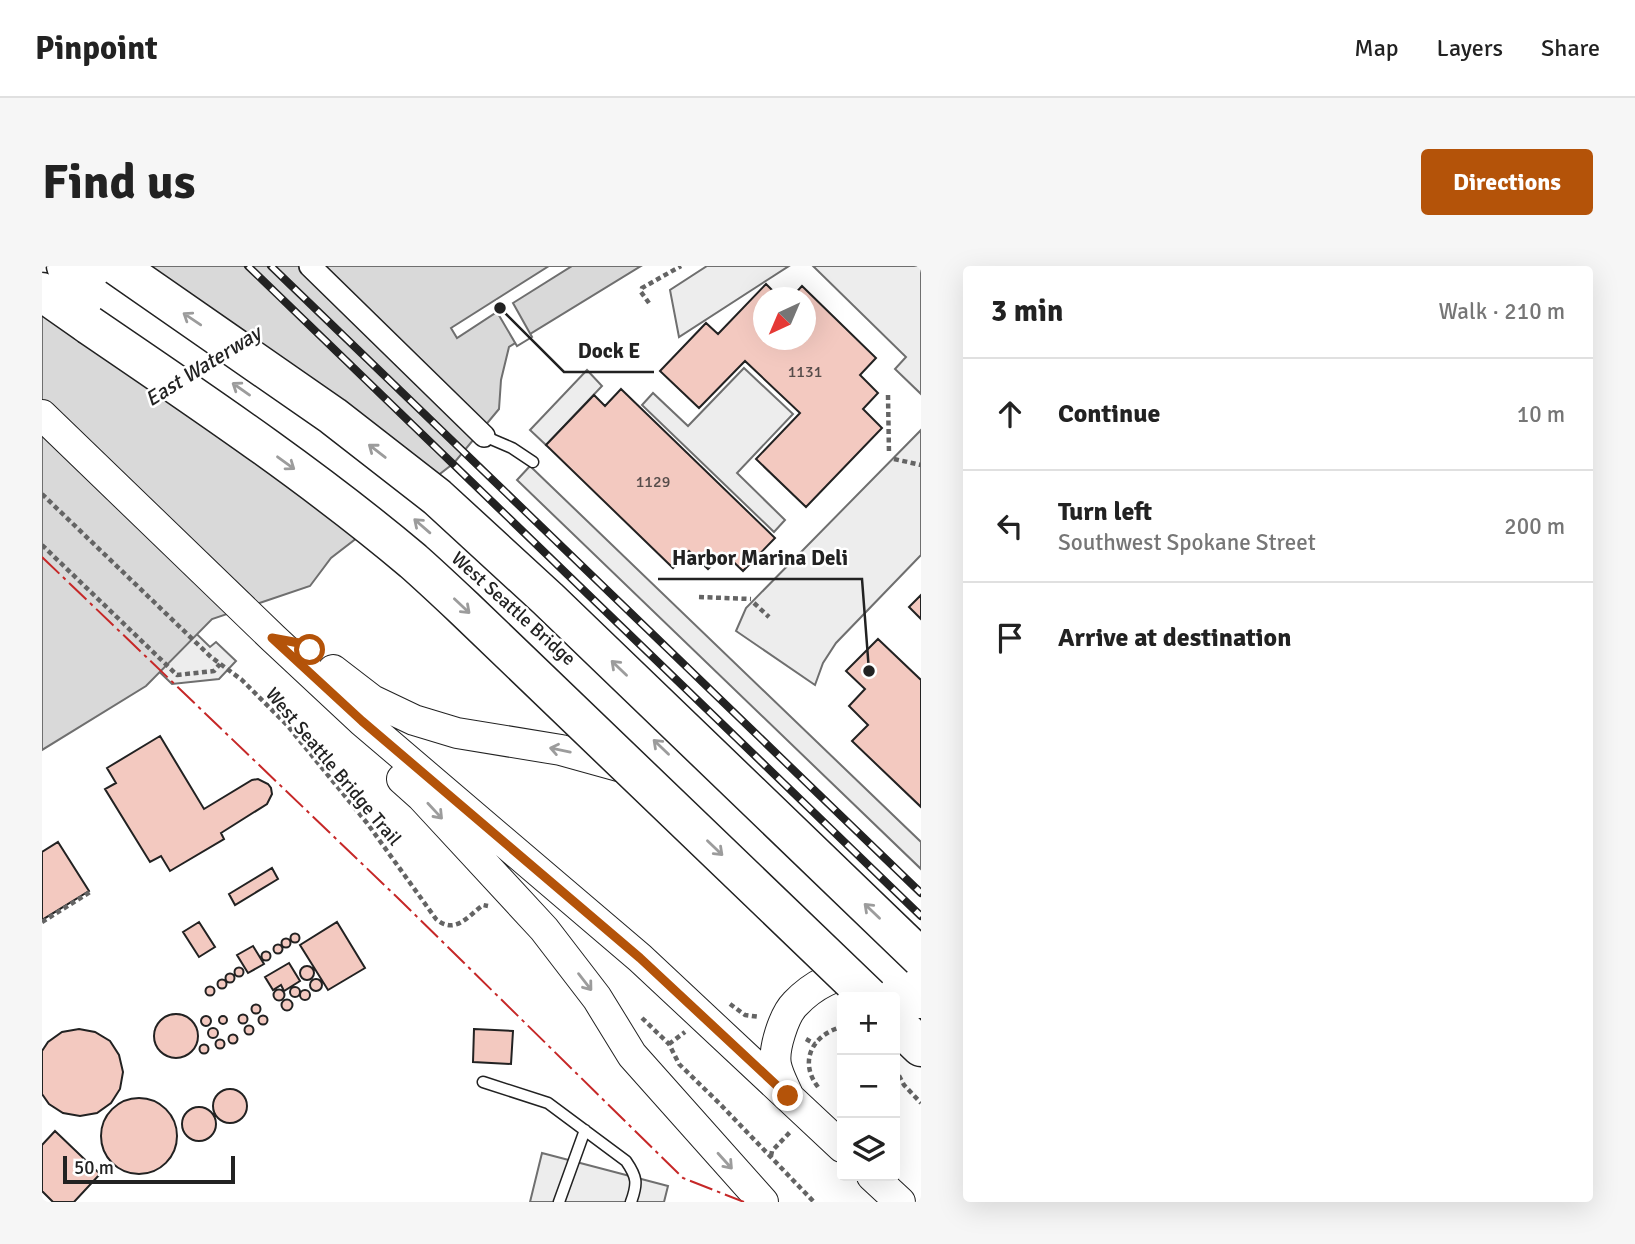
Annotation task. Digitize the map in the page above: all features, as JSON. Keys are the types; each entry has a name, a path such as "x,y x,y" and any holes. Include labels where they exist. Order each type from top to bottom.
{"highway":[{"name":"West Seattle Bridge","path":"66,266 245,391 407,512 527,618 894,992"},
{"path":"117,266 333,416 437,498 548,599 921,958"},
{"name":"West Seattle Bridge","path":"42,295 205,404 292,467 412,561 894,992"},
{"path":"900,1026 921,1047"}],"street":[{"path":"310,266 484,436"},
{"path":"42,415 272,638 362,721 640,958 837,1142"},
{"path":"272,638 299,643 372,700 414,720 457,733 561,750 647,774 685,791 732,827 894,992"},
{"path":"272,638 286,665 309,693 421,796 544,929 597,998 632,1055 763,1202"},
{"path":"788,1096 776,1064 778,1038 793,1006 822,982 852,973 894,992"},
{"path":"900,995 921,1007"},
{"path":"900,999 921,1023"},
{"path":"877,1181 900,1202"}],"lane":[{"path":"484,436 512,448 533,462"},
{"path":"483,1082 548,1103 626,1160 635,1173 636,1188 631,1202"},
{"path":"559,1202 585,1130"}],"path":[{"path":"649,303 641,292 642,288 681,266"},
{"path":"888,395 889,454"},
{"path":"894,458 921,466"},
{"name":"West Seattle Bridge Trail","path":"43,495 220,664 242,680 287,726 356,809 442,925 459,924 476,910"},
{"path":"42,545 177,675 214,671 220,664"},
{"path":"699,597 752,601 769,617"},
{"path":"42,922 90,892"},
{"path":"726,1000 745,1015 759,1016"},
{"path":"822,1091 812,1079 808,1061 815,1044 824,1034 837,1028"},
{"path":"682,1037 669,1044 679,1064 814,1202"},
{"path":"806,1039 815,1044"},
{"path":"900,1076 921,1103"},
{"path":"771,1157 772,1151 787,1135"}],"shaded area":[{"path":"707,266 789,266 679,337 670,290"},
{"path":"813,266 921,266 921,394 895,369 906,357"},
{"path":"744,368 793,414 737,473 785,520 774,532 642,405 653,393 688,426"},
{"path":"587,370 602,386 546,445 530,430"},
{"path":"921,430 921,555 836,643 823,663 815,685 736,631 746,608"},
{"path":"530,466 921,842 921,869 517,480"},
{"path":"42,484 210,647 216,642 236,661 219,679 172,684 42,559"},
{"path":"542,1153 668,1186 664,1202 530,1202"}],"water":[{"name":"East Waterway","path":"65,266 641,266 509,347 501,380 499,409 454,463 331,558 310,586 212,619 146,686 42,750 42,283"}],"pier":[{"path":"549,266 572,266 513,303 532,337 517,346 497,312 457,338 451,328"}],"building":[{"path":"753,298 753,350 816,350 816,300 876,358 860,375 878,393 863,409 882,428 806,507 756,459 800,413 745,361 699,408 660,371 706,323 718,334"},
{"path":"621,389 775,538 743,571 724,553 708,569 689,551 673,568 546,445 594,395 605,406"},
{"path":"921,595 921,619 909,607"},
{"path":"878,639 921,680 921,807 852,741 868,725 849,706 865,689 846,671"},
{"path":"160,736 204,809 252,780 258,779 268,784 272,794 267,804 221,833 224,839 170,871 161,856 150,862 105,789 116,783 107,768"},
{"path":"58,842 89,891 42,920 42,852"},
{"path":"272,868 278,879 235,905 229,894"},
{"path":"199,922 215,947 199,957 183,932"},
{"path":"337,922 365,968 328,990 300,945"},
{"path":"295,933 300,938 295,943 290,938"},
{"path":"286,938 291,943 286,948 281,943"},
{"path":"278,944 283,949 278,954 273,949"},
{"path":"253,946 264,964 248,973 237,955"},
{"path":"266,951 271,956 266,961 261,956"},
{"path":"289,963 300,981 284,991 281,985 273,990 265,977"},
{"path":"307,966 312,968 312,978 307,980 302,978 300,973 302,968"},
{"path":"239,967 244,972 239,977 234,972"},
{"path":"230,973 235,978 230,983 225,978"},
{"path":"222,979 227,984 222,989 217,984"},
{"path":"316,979 322,985 316,991 310,985"},
{"path":"210,986 215,991 210,996 205,991"},
{"path":"295,987 300,992 295,997 290,992"},
{"path":"279,989 285,995 279,1001 273,995"},
{"path":"305,990 310,995 305,1000 300,995"},
{"path":"287,1000 291,1001 291,1009 287,1010 283,1009 282,1005 283,1001"},
{"path":"256,1004 261,1009 256,1014 251,1009"},
{"path":"176,1014 185,1015 192,1020 197,1027 197,1045 192,1052 185,1057 176,1058 167,1057 160,1052 155,1045 154,1036 155,1027 160,1020 167,1015"},
{"path":"243,1014 248,1019 243,1024 238,1019"},
{"path":"263,1015 268,1020 263,1025 258,1020"},
{"path":"206,1016 210,1017 210,1025 206,1026 202,1025 201,1021 202,1017"},
{"path":"223,1016 227,1020 223,1024 219,1020"},
{"path":"249,1025 254,1030 249,1035 244,1030"},
{"path":"213,1028 217,1029 217,1037 213,1038 209,1037 208,1033 209,1029"},
{"path":"79,1029 95,1032 110,1041 119,1055 123,1072 120,1089 111,1103 97,1113 80,1116 63,1113 49,1104 42,1094 42,1051 48,1042 62,1032"},
{"path":"474,1029 513,1031 511,1064 473,1062"},
{"path":"233,1034 238,1039 233,1044 228,1039"},
{"path":"220,1039 225,1044 220,1049 215,1044"},
{"path":"204,1045 208,1049 204,1053 200,1049"},
{"path":"230,1089 242,1094 247,1106 242,1118 230,1123 218,1118 213,1106 218,1094"},
{"path":"139,1098 154,1101 166,1109 174,1121 177,1136 174,1151 166,1163 154,1171 139,1174 124,1171 112,1163 104,1151 101,1136 104,1121 112,1109 124,1101"},
{"path":"199,1107 211,1112 216,1124 211,1136 199,1141 187,1136 182,1124 187,1112"},
{"path":"55,1131 100,1174 74,1202 53,1202 42,1191 42,1145"}],"railway":[{"path":"248,266 921,916"},
{"path":"271,266 921,893"}],"power":[{"path":"42,557 402,902 683,1178 744,1202"}],"place":[{"name":"Dock E","path":"500,308"},
{"name":"Harbor Marina Deli","path":"869,671"}],"route":[{"path":"310,650 299,643 272,638 362,721 640,958 788,1096"}]}
